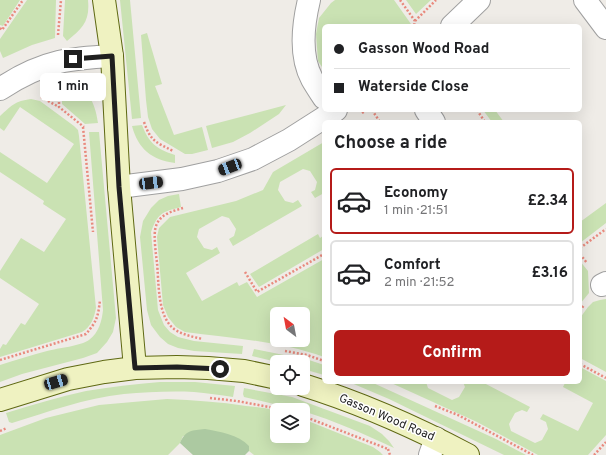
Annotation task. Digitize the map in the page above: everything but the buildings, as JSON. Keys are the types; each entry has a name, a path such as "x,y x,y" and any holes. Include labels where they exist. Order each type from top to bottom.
{"street":[{"path":"104,0 112,56 119,187 135,368"},
{"path":"309,0 304,23 305,61 312,78 322,93"},
{"path":"454,24 479,0"},
{"path":"585,0 606,28"},
{"path":"0,89 32,72 59,62 73,59 112,56"},
{"path":"119,187 182,179 218,172 253,159 289,140 325,112"},
{"path":"0,400 68,379 135,368 208,368 244,371 270,377"},
{"name":"Gasson Wood Road","path":"310,387 375,410 433,446 468,455"}],"path":[{"path":"0,28 2,30 23,0"},
{"path":"400,0 415,21"},
{"path":"414,24 415,21 436,0"},
{"path":"144,121 147,131 154,141 179,155 186,208 171,211 162,217 156,226 155,239 161,306 165,318 174,329 184,335 210,339"},
{"path":"83,127 94,237"},
{"path":"582,247 606,229"},
{"path":"245,272 257,292 322,255"},
{"path":"0,360 86,334 99,314 100,300"},
{"path":"284,350 322,360"},
{"path":"582,365 606,378"},
{"path":"209,398 237,401 270,407"},
{"path":"310,419 393,451"},
{"path":"0,431 12,426"},
{"path":"594,455 606,442"},
{"path":"388,449 390,455"}],"green space":[{"path":"0,0 20,0 3,26 0,25"},
{"path":"27,0 56,0 55,38 32,45 3,58 0,51 0,39"},
{"path":"65,0 88,0 88,13 84,24 67,41 63,36"},
{"path":"120,0 130,0 141,118 132,119"},
{"path":"335,0 394,0 411,24 322,24 322,67 318,61 316,34 319,18"},
{"path":"406,0 431,0 416,14"},
{"path":"147,33 162,84 155,86 174,135 202,127 208,150 185,154 160,139 152,129 148,117 146,100 141,35"},
{"path":"67,78 85,90 95,108 98,123 85,124 62,104 62,85"},
{"path":"31,99 40,101 78,130 96,308 92,322 88,328 82,332 0,357 0,349 3,344 6,345 21,323 25,325 39,304 0,278 0,271 21,238 44,252 66,219 43,204 44,201 0,172 0,152 47,183 74,144 20,107 4,131 0,128 0,116 7,109 21,101"},
{"path":"286,105 279,114 250,133 233,142 212,148 206,126"},
{"path":"484,112 496,112 502,120 490,120"},
{"path":"142,125 147,136 158,148 175,155 175,163 159,159 147,152 142,147 132,126"},
{"path":"89,132 99,132 116,318 113,332 107,342 97,353 22,374 0,382 0,365 85,342 95,334 102,318 103,310"},
{"path":"322,143 322,194 315,198 311,192 315,190 317,182 310,171 303,169 280,182 278,190 285,201 293,203 298,200 302,206 233,246 229,239 234,236 236,229 229,218 222,216 199,229 197,237 204,248 212,250 217,247 220,253 186,273 202,301 237,282 239,286 247,282 257,297 322,260 322,356 290,347 310,347 310,307 270,307 270,344 185,332 176,327 168,317 163,305 157,237 159,228 170,217 236,201 263,190 273,172"},
{"path":"179,194 181,207 169,210 162,214 156,221 151,232 158,310 164,325 170,332 178,337 194,341 243,346 242,354 194,351 178,348 168,344 160,337 151,325 147,310 140,237 143,221 151,208 159,200 168,196"},
{"path":"606,203 606,223 582,241 582,221"},
{"path":"318,234 320,238 322,236 322,250 259,287 250,274"},
{"path":"582,264 588,271 589,293 582,302"},
{"path":"606,299 606,372 582,359 582,315 593,302"},
{"path":"254,349 284,355 270,355 270,360 252,356"},
{"path":"310,360 322,364 322,374 310,371"},
{"path":"582,368 606,381 606,435 588,455 538,455 477,422 393,384 427,384 428,388 452,400 459,397 465,387 464,384 486,384 530,407 527,412 522,410 515,413 509,424 511,431 535,443 542,440 548,429 546,422 540,419 543,414 578,431 593,403 563,387 564,384 582,384"},
{"path":"160,382 195,382 235,386 233,397 194,392 132,393 81,402 12,423 9,422 6,413 86,391"},
{"path":"354,384 375,384 496,439 526,455 504,455 389,399"},
{"path":"244,388 270,393 270,395 292,397 308,403 270,403 244,397"},
{"path":"167,399 217,402 262,408 270,409 270,443 310,443 310,422 373,447 383,455 254,455 249,451 249,446 183,436 180,443 168,455 0,455 0,435 46,418 99,405"},
{"path":"310,404 370,426 382,434 394,448 349,428 310,413"},
{"path":"205,429 228,434 240,439 249,446 249,451 245,455 193,455 180,443 182,438 187,433"}],"route":[{"path":"73,59 112,56 119,187 135,368 177,367 220,369"}]}
